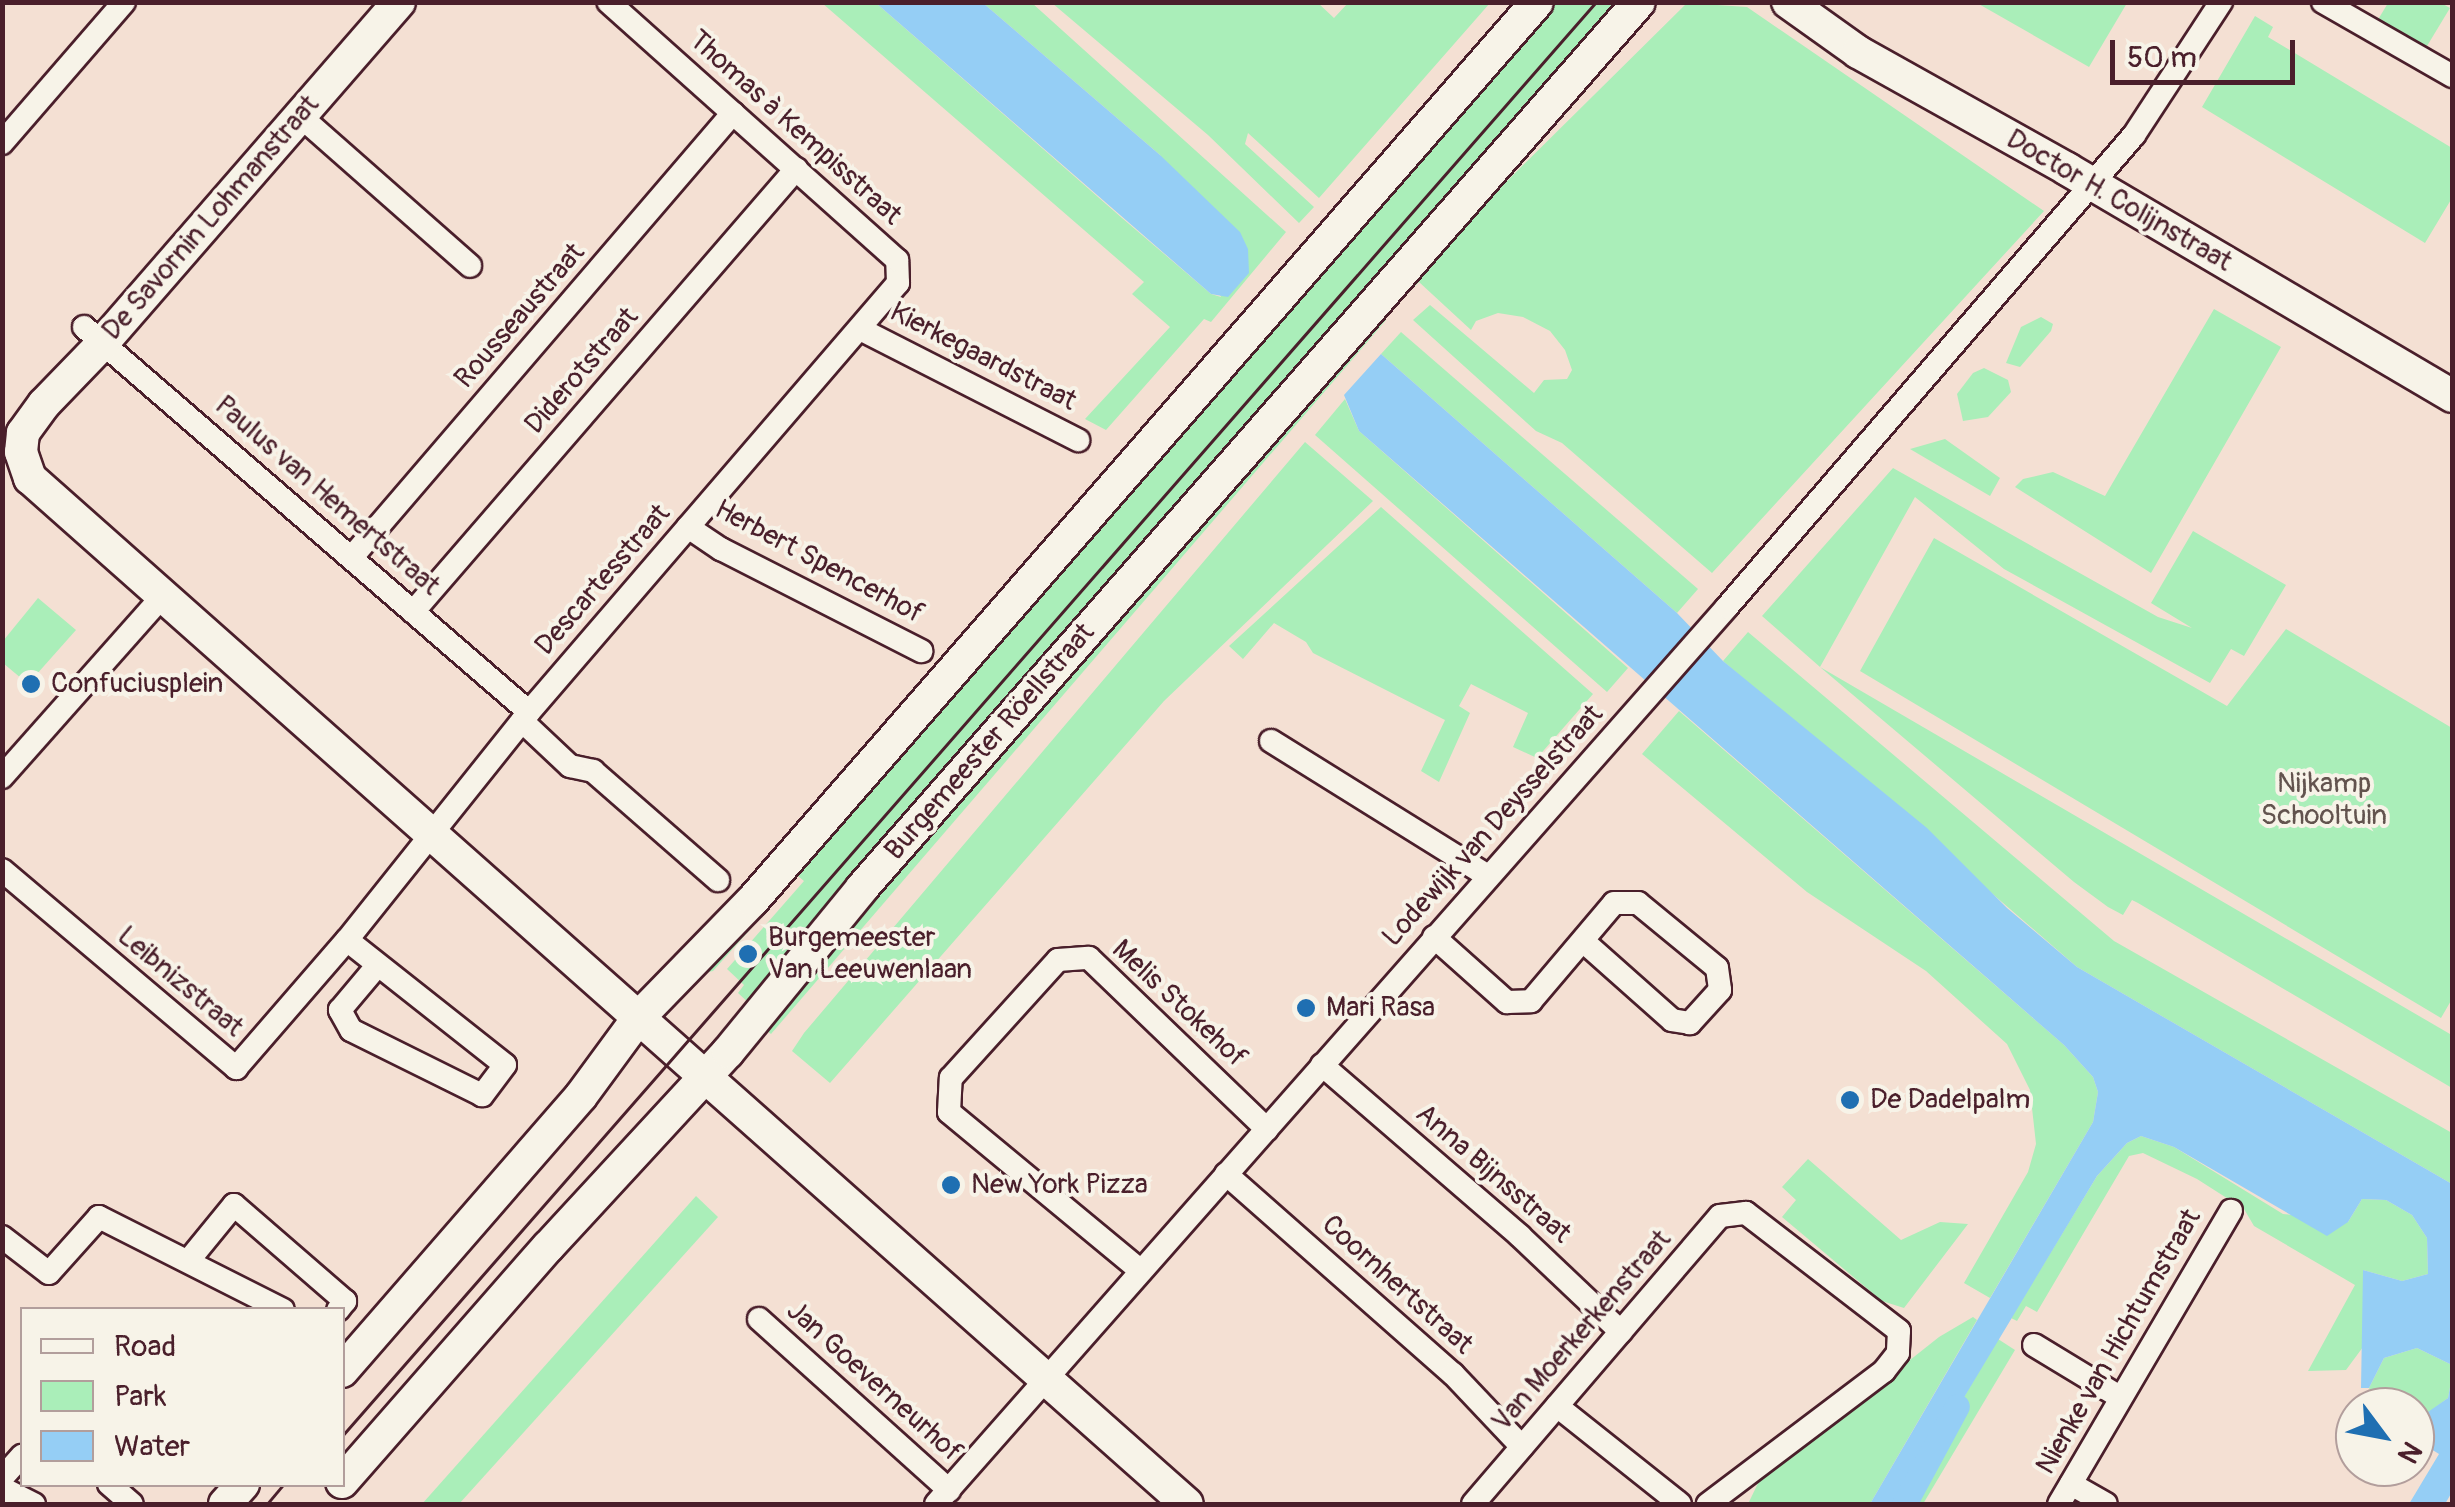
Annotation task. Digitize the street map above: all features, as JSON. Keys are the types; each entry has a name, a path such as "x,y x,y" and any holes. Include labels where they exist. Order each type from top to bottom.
{"street":[{"path":"2,143 124,2"},
{"name":"De Savornin Lohmanstraat","path":"162,597 30,478 21,452 23,433 94,335 299,116 399,2"},
{"name":"Thomas à Kempisstraat","path":"608,2 897,260"},
{"path":"345,1368 581,1096 638,1017 764,887 1537,2"},
{"name":"Burgemeester Röellstraat","path":"345,1478 548,1246 706,1077 862,888 1639,2"},
{"name":"Doctor H. Colijnstraat","path":"1788,2 1858,52 2452,396"},
{"name":"Lodewijk van Deysselstraat","path":"943,1497 1704,631 2156,107 2221,2"},
{"path":"2323,2 2452,76"},
{"name":"Rousseaustraat","path":"352,557 733,113"},
{"path":"299,116 470,266"},
{"name":"Diderotstraat","path":"413,612 796,169"},
{"name":"Descartesstraat","path":"346,940 525,717 898,283 897,260"},
{"name":"Kierkegaardstraat","path":"860,329 1078,440"},
{"name":"Paulus van Hemertstraat","path":"94,335 413,612 525,717 570,766 592,770 718,880"},
{"name":"Herbert Spencerhof","path":"688,527 721,549 921,650"},
{"path":"7,763 162,597 1187,1504"},
{"path":"1271,741 1488,876"},
{"name":"Leibnizstraat","path":"2,870 236,1068 346,940"},
{"path":"1434,937 1507,1002 1531,1001 1614,903 1638,903 1716,968 1720,990 1690,1023 1672,1020 1582,941"},
{"path":"346,940 505,1066 482,1095 352,1030 340,1010 377,966"},
{"name":"Melis Stokehof","path":"1141,1271 949,1112 951,1078 1058,960 1089,958 1268,1130"},
{"name":"Anna Bijnsstraat","path":"1322,1065 1520,1236 1621,1332"},
{"name":"Coornhertstraat","path":"1226,1174 1453,1374 1522,1447"},
{"path":"190,1260 234,1205 345,1301 340,1307"},
{"name":"Nienke van Hichtumstraat","path":"2065,1494 2231,1211"},
{"name":"Van Moerkerkenstraat","path":"1472,1504 1720,1216 1746,1213 1899,1331 1898,1353 1884,1371 1710,1504"},
{"path":"2,1237 49,1274 99,1216 277,1307"},
{"name":"Jan Goeverneurhof","path":"759,1319 943,1497"},
{"path":"2034,1345 2120,1397"},
{"path":"1557,1406 1680,1504"},
{"path":"2,1478 20,1458"},
{"path":"112,1487 132,1504"},
{"path":"2,1488 34,1504"},
{"path":"2065,1494 2106,1504"}],"green space":[{"path":"2127,2 2089,67 1977,3"},
{"path":"822,3 876,3 1211,294 1221,297 1160,155 983,3 1032,3 1286,232 1211,322 1204,319 1106,430 1085,419 1170,327 1132,294 1144,282"},
{"path":"1052,3 1318,3 1334,18 1348,3 1490,3 1319,198 1248,133 1245,144 1314,207 1299,223 1208,135"},
{"path":"1555,3 1636,3 752,1006 738,993 744,985 727,969 804,881 798,876 713,971 700,974 1130,477"},
{"path":"1687,3 1747,7 2044,211 1712,573 1562,443 1536,431 1413,320 1430,305 1534,393 1544,380 1567,379 1572,370 1565,350 1550,331 1523,317 1498,313 1476,321 1471,330 1419,282 1399,303 1393,294"},
{"path":"2388,3 2441,3 2450,8 2424,51 2376,23"},
{"path":"2255,16 2273,27 2268,37 2452,148 2452,198 2425,243 2202,107"},
{"path":"2214,309 2281,347 2151,573 2015,487 2023,479 2053,472 2105,496"},
{"path":"1379,311 1386,320 771,1034 761,1026"},
{"path":"2041,317 2053,324 2051,331 2020,367 2006,363 2021,327"},
{"path":"1401,332 1698,589 1677,613 1381,354"},
{"path":"1984,368 2008,380 2011,392 1988,417 1963,421 1957,394 1973,373"},
{"path":"1345,399 1359,431 1628,668 1607,692 1315,435"},
{"path":"1945,439 2000,478 1990,496 1910,449"},
{"path":"1305,442 1373,501 1164,701 830,1083 792,1051 804,1033"},
{"path":"1893,468 2158,617 2192,628 2151,603 2193,531 2286,585 2244,656 2231,649 2210,683 2004,569 1915,497 1820,667 1762,616"},
{"path":"1381,507 1593,694 1537,758 1513,747 1528,713 1471,684 1459,706 1470,713 1439,782 1421,771 1445,720 1313,653 1306,642 1274,623 1243,659 1229,646"},
{"name":"Nijkamp Schooltuin","path":"1934,538 2227,706 2286,629 2452,728 2452,999 2441,1018 1860,671"},
{"path":"38,598 76,630 28,684 3,663 3,641"},
{"path":"1748,632 2114,941 2452,1133 2452,1184 2077,967 1723,661"},
{"path":"1820,667 2450,1034 2452,1031 2452,1088 2138,903 2132,900 2123,915 2108,907"},
{"path":"1679,711 2064,1045 2093,1077 2098,1092 2093,1122 1990,1298 1964,1283 2028,1172 2036,1144 2030,1090 2007,1044 1926,971 1807,892 1642,754"},
{"path":"2141,1136 2174,1147 2283,1214 2348,1222 2362,1199 2386,1200 2412,1215 2427,1238 2428,1274 2402,1281 2363,1270 2363,1347 2346,1370 2308,1371 2355,1285 2254,1226 2244,1209 2197,1179 2143,1153 2129,1156 2037,1312 2026,1306 2017,1321 2011,1318 2097,1176 2127,1143"},
{"path":"1808,1159 1901,1240 1940,1222 1968,1224 1904,1308 1882,1301 1782,1217 1796,1200 1782,1187"},
{"path":"696,1196 718,1217 459,1504 422,1504"},
{"path":"1973,1317 1977,1320 1870,1504 1748,1504 1760,1479 1939,1337"},
{"path":"1998,1339 2015,1350 1923,1504 1901,1504"},
{"path":"2417,1348 2452,1365 2448,1398 2435,1408 2435,1387 2370,1387 2384,1358"}],"water":[{"path":"876,3 983,3 1160,155 1240,232 1248,249 1249,273 1228,297 1211,294"},
{"path":"1381,354 1677,613 1723,661 1927,828 2007,908 2077,967 2452,1184 2452,1365 2417,1348 2384,1358 2370,1387 2361,1387 2363,1270 2402,1281 2428,1274 2427,1238 2412,1215 2386,1200 2362,1199 2348,1222 2327,1236 2174,1147 2141,1136 2127,1143 2097,1176 1900,1504 1870,1504 2093,1122 2098,1092 2093,1077 2064,1045 1359,431 1344,395"},
{"path":"2452,1377 2452,1492 2445,1504 2409,1504 2419,1487 2435,1487 2435,1461 2439,1454 2435,1452 2435,1407 2448,1398"}],"waterway":[{"path":"1904,1504 1957,1406"}],"tram line":[{"path":"345,1433 1596,2"},
{"path":"267,1504 281,1487"}],"place":[{"name":"Confuciusplein","path":"31,684"},
{"name":"Burgemeester Van Leeuwenlaan","path":"748,954"},
{"name":"Mari Rasa","path":"1306,1008"},
{"name":"De Dadelpalm","path":"1850,1100"},
{"name":"New York Pizza","path":"951,1185"}]}
